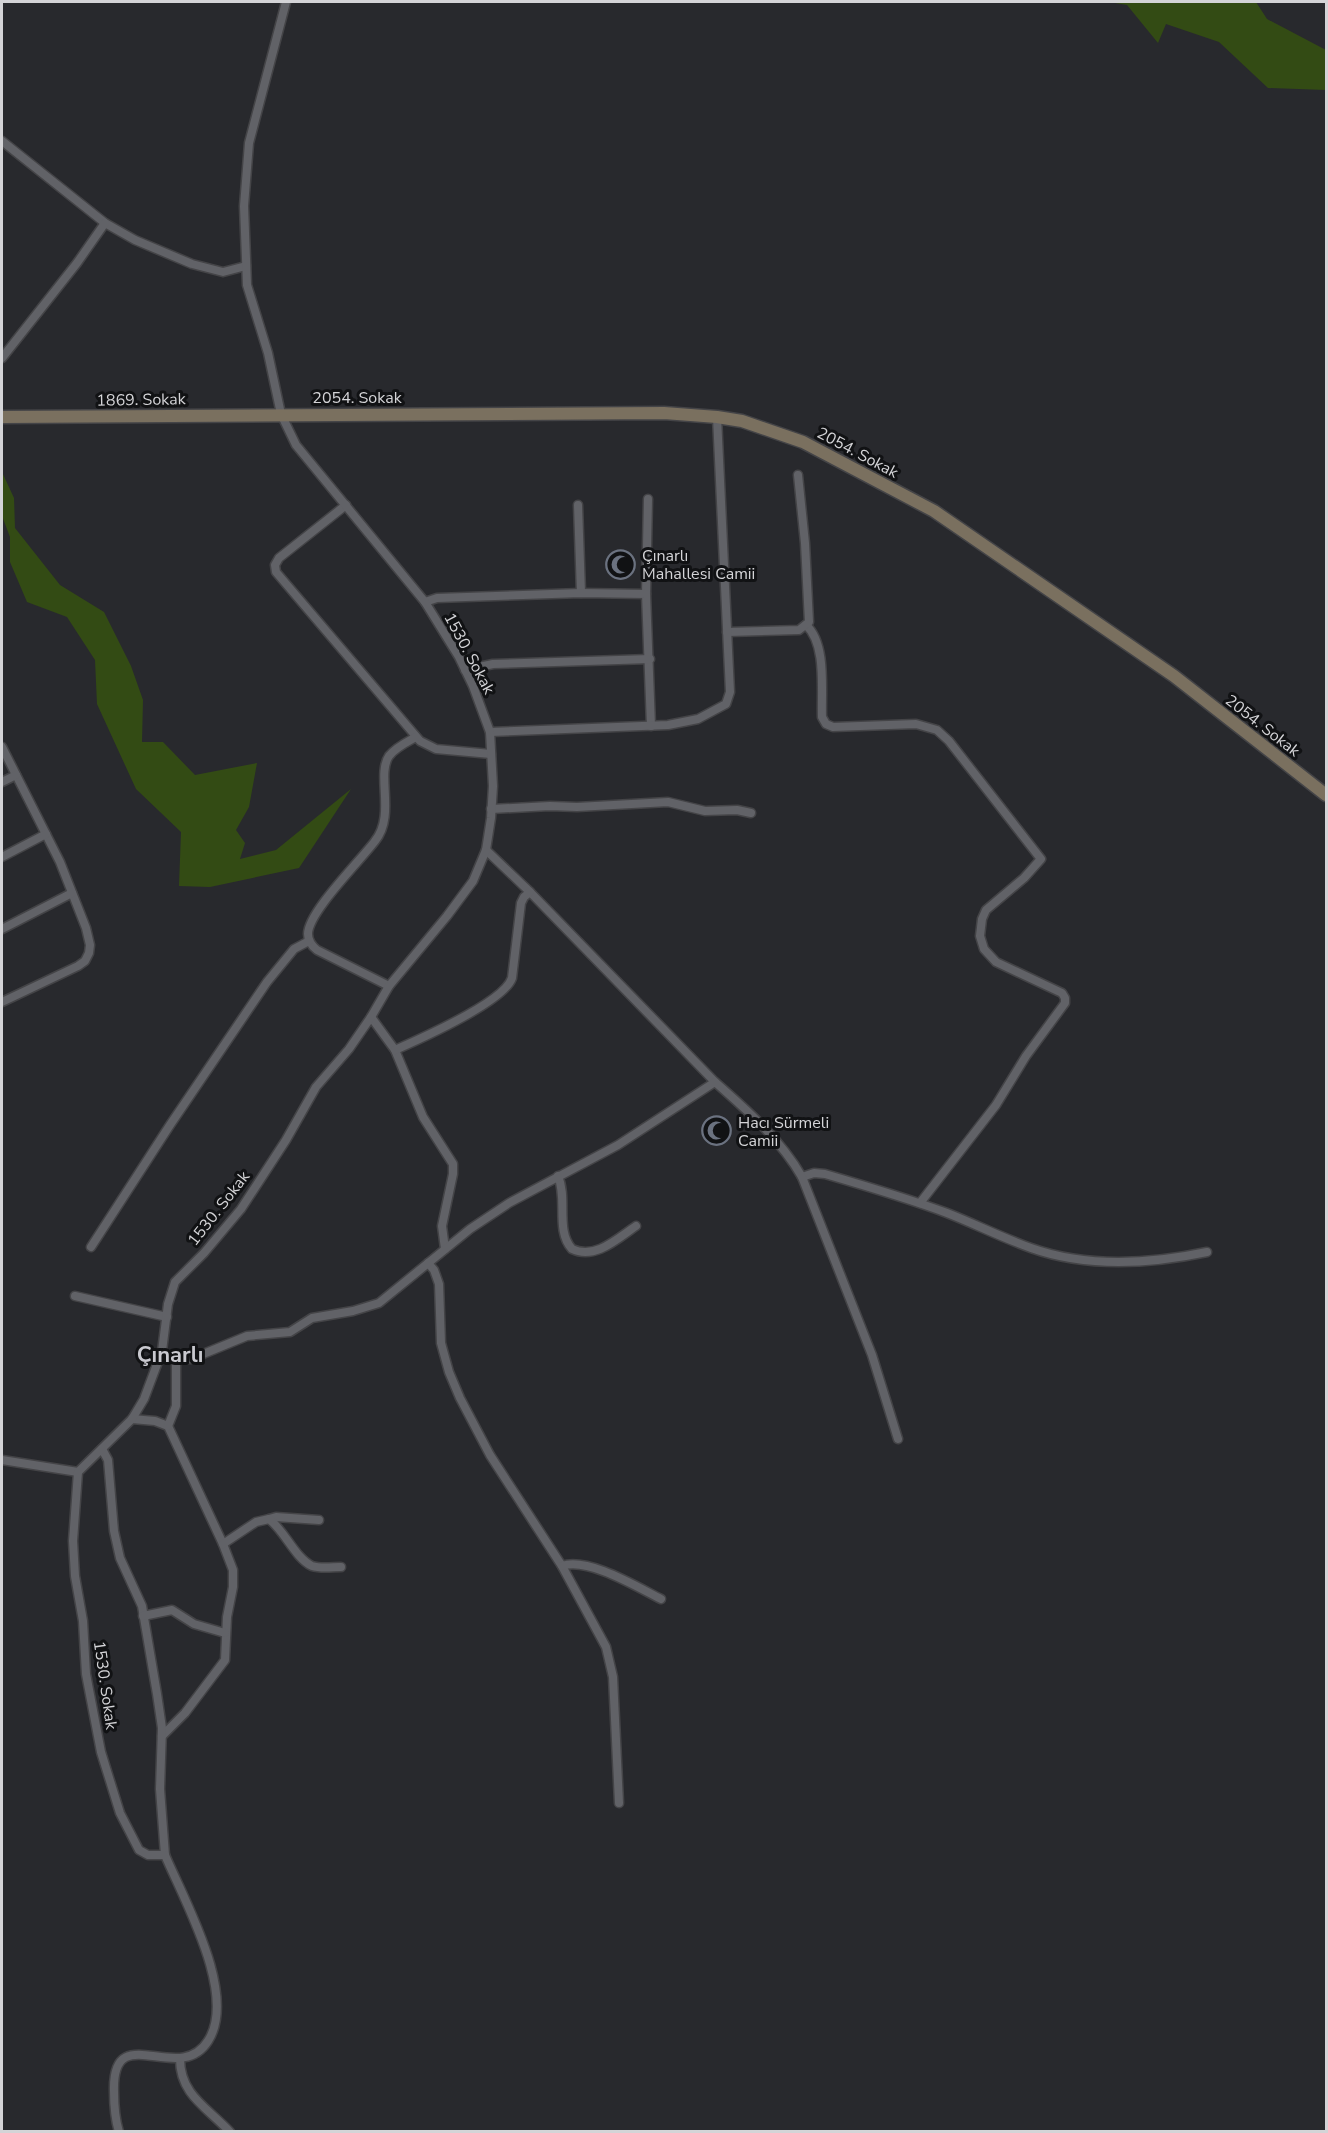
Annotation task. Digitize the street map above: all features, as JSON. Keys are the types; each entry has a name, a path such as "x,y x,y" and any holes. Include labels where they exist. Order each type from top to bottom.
{"main road":[{"name":"2054. Sokak","path":"281,414 664,413 742,421 803,442 934,511 1174,676 1326,795"},
{"name":"1869. Sokak","path":"2,417 281,414"}],"street":[{"name":"1530. Sokak","path":"165,1855 148,1855 139,1850 120,1813 101,1752 86,1674 83,1621 75,1576 74,1541 78,1472 132,1419 144,1399 159,1359 168,1317 168,1304 176,1282 241,1209 286,1140 316,1087 349,1049 389,986 473,881 486,850 491,809 490,732 465,670 425,602 296,445 281,414 268,353 247,285 244,196 249,143 286,2"},
{"path":"2,141 105,223 135,240 192,264 224,272 246,266"},
{"path":"2,358 78,263 105,223"},
{"path":"490,732 651,726 688,722 726,704 730,692 717,417"},
{"path":"727,632 795,631 806,626 810,614 798,475"},
{"path":"648,499 646,594 651,726"},
{"path":"346,505 279,558 275,565 276,572 425,744 436,749 491,754"},
{"path":"578,505 581,593"},
{"path":"425,602 437,598 581,593 646,594"},
{"path":"806,626 815,634 819,643 822,717 826,724 833,727 916,724 937,730 949,741 1041,859 1019,882 986,910 982,919 980,936 984,949 996,962 1062,993 1065,1003 1026,1056 996,1105 920,1203"},
{"path":"465,670 493,663 650,659"},
{"path":"389,986 317,950 309,941 308,932 313,918 327,898 381,832 385,816 385,766 389,756 416,736"},
{"path":"2,747 46,834 86,928 90,945 87,957 78,966 2,1002"},
{"path":"2,782 16,775"},
{"path":"491,809 668,802 705,811 737,810 751,813"},
{"path":"2,857 46,834"},
{"path":"486,850 530,892 715,1082 737,1101 794,1162 869,1345 898,1439"},
{"path":"395,1050 448,1026 506,989 512,978 521,903 530,892"},
{"path":"2,929 72,894"},
{"path":"91,1247 267,982 294,949 309,941"},
{"path":"371,1017 395,1050 423,1117 453,1164 442,1226 446,1249"},
{"path":"159,1359 191,1359 246,1336 290,1332 312,1318 352,1311 379,1303 470,1229 509,1203 618,1145 715,1082"},
{"path":"802,1177 814,1173 825,1174 920,1203 1031,1248 1070,1258 1140,1262 1207,1252"},
{"path":"558,1176 563,1193 564,1234 572,1249 583,1253 605,1247 636,1226"},
{"path":"428,1263 434,1270 439,1284 441,1343 449,1372 460,1398 490,1455 562,1566 606,1647 613,1677 619,1803"},
{"path":"75,1296 168,1317"},
{"path":"168,1426 176,1406 176,1359"},
{"path":"132,1419 155,1421 168,1426 233,1570 233,1587 225,1633 225,1660 185,1713 162,1736"},
{"path":"102,1449 108,1460 114,1531 120,1558 137,1594 143,1616 157,1694 162,1736 160,1789 165,1855 209,1957 217,2008 214,2030 200,2051 180,2059 132,2055 118,2062 114,2086 119,2132"},
{"path":"2,1460 78,1472"},
{"path":"223,1544 255,1522 276,1517 320,1520"},
{"path":"269,1519 284,1533 299,1556 312,1566 341,1567"},
{"path":"562,1566 571,1563 579,1564 606,1573 661,1599"},
{"path":"143,1616 172,1610 194,1624 225,1633"},
{"path":"180,2059 180,2070 189,2092 230,2132"}],"green space":[{"path":"1109,2 1256,2 1267,19 1326,50 1326,90 1268,88 1219,42 1166,24 1158,43 1127,5"},
{"path":"2,472 14,498 15,528 60,585 104,612 131,666 143,700 142,742 163,742 195,775 257,763 249,807 236,830 245,843 240,859 276,850 351,789 299,868 210,887 179,886 181,832 136,789 97,704 95,660 67,617 27,602 10,562 10,537 2,516"}],"place":[{"name":"Çınarlı Mahallesi Camii","path":"621,564"},
{"name":"Hacı Sürmeli Camii","path":"717,1131"}],"district":[{"name":"Çınarlı","path":"170,1354"}]}
